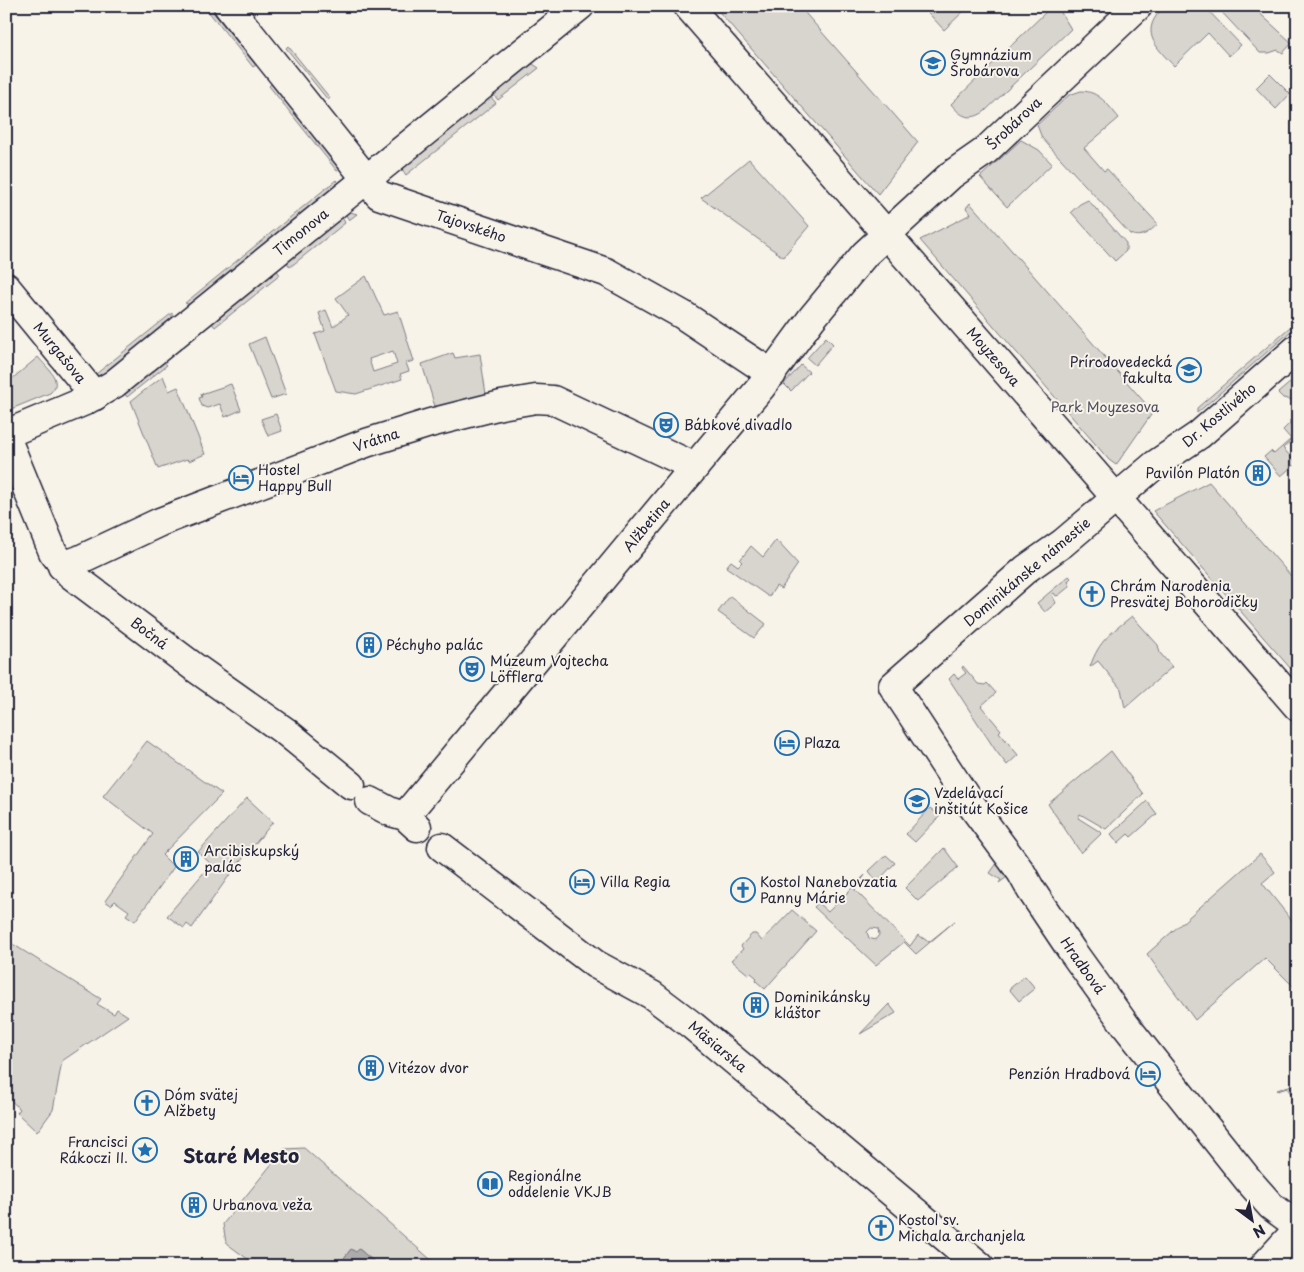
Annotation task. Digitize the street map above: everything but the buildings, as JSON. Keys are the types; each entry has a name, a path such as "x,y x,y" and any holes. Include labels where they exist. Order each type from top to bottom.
{"street":[{"name":"Tajovského","path":"228,6 379,195 606,272 683,315 772,374"},
{"name":"Timonova","path":"6,435 95,396 114,384 580,6"},
{"name":"Moyzesova","path":"688,6 1298,708"},
{"name":"Šrobárova","path":"886,235 951,176 984,152 1138,6"},
{"name":"Alžbetina","path":"411,822 694,466 772,374 805,326 865,254 886,235"},
{"name":"Murgašova","path":"6,288 95,396"},
{"name":"Dr. Kostlivého","path":"1116,499 1156,464 1199,435 1298,348"},
{"name":"Vrátna","path":"62,566 160,522 358,446 430,423 501,405 536,399 553,400 694,466"},
{"name":"Bočná","path":"6,435 53,552 70,574 194,667 286,732 360,793 390,812 411,822"},
{"name":"Dominikánske námestie","path":"894,686 1026,569 1063,544 1116,499"},
{"name":"Hradbová","path":"894,686 967,799 1021,872 1067,943 1126,1026 1249,1181 1271,1206 1298,1227"},
{"name":"Mäsiarska","path":"442,847 595,964 652,995 693,1026 980,1266"},
{"path":"1264,1266 1298,1227"}],"green space":[{"path":"204,6 209,6 256,65 253,67"},
{"path":"714,6 799,6 918,142 878,194"},
{"path":"922,6 969,6 944,30"},
{"path":"1052,6 1057,6 1071,29 984,112 970,117 958,112 951,104"},
{"path":"1165,6 1204,6 1241,45 1229,56 1208,33 1174,66 1161,52 1152,38 1152,23"},
{"path":"1216,6 1256,6 1254,8 1292,43 1283,53 1278,50 1260,53"},
{"path":"288,46 330,98 328,100 286,48"},
{"path":"533,64 539,68 498,100 493,94 528,65"},
{"path":"1270,74 1290,94 1276,109 1256,88"},
{"path":"271,84 340,169 337,171 269,86"},
{"path":"1081,91 1098,96 1119,118 1084,148 1104,171 1107,169 1158,224 1145,234 1138,236 1130,234 1042,138 1037,125 1069,95"},
{"path":"490,96 496,103 406,175 401,168"},
{"path":"1021,140 1039,150 1052,164 1007,207 980,177"},
{"path":"749,159 809,226 783,257 701,198"},
{"path":"336,180 340,184 191,305 185,303"},
{"path":"1088,200 1126,243 1126,251 1115,261 1071,212"},
{"name":"Park Moyzesova","path":"970,203 1153,412 1116,465 1109,460 920,240 971,214 966,208"},
{"path":"347,211 357,214 349,220 346,215 342,217 345,223 290,267 286,261"},
{"path":"276,269 280,275 215,327 211,322"},
{"path":"366,276 384,315 398,311 414,361 406,363 409,371 400,374 402,379 356,394 336,391 315,334 325,331 319,313 326,310 333,327 348,315 336,298","holes":["393,351 397,364 373,372 369,359"]},
{"path":"172,313 172,320 100,378 96,374"},
{"path":"1298,320 1298,325 1197,413 1197,408"},
{"path":"265,337 286,394 271,399 249,344"},
{"path":"826,337 833,344 815,365 807,358"},
{"path":"453,353 455,358 480,354 487,401 437,413 422,364"},
{"path":"38,357 53,375 55,379 54,388 50,393 11,409 6,409 6,384"},
{"path":"163,361 167,365 127,397 124,393"},
{"path":"801,365 809,372 791,391 784,384"},
{"path":"163,376 169,391 178,387 205,454 189,461 187,459 158,469 131,401"},
{"path":"1298,376 1298,401 1283,398 1278,393"},
{"path":"231,384 241,410 225,417 220,404 207,408 202,406 199,398 202,397 201,394"},
{"path":"276,414 282,431 268,436 261,419"},
{"path":"1290,420 1293,439 1283,448 1298,465 1298,469 1294,465 1281,476 1264,457 1271,451 1274,454 1291,439 1283,430 1290,423"},
{"path":"1209,482 1298,584 1298,677 1153,511"},
{"path":"776,540 798,564 781,589 776,586 769,597 726,567 731,561 738,566 742,562 740,560 751,546 763,557"},
{"path":"1069,576 1071,578 1068,581 1070,586 1059,595 1056,596 1054,593 1052,595 1056,603 1045,612 1037,603"},
{"path":"730,596 766,624 754,638 718,612"},
{"path":"1132,616 1158,645 1160,653 1172,667 1125,708 1121,689 1098,661 1090,667 1102,643"},
{"path":"963,666 978,684 985,685 987,683 996,693 981,706 1018,755 1007,765 949,679 954,674 958,679 966,673 962,668"},
{"path":"147,741 222,794 162,855 174,867 135,921 126,915 129,911 115,901 111,905 105,901 153,834 103,796"},
{"path":"1111,751 1143,794 1106,829 1080,814 1078,818 1102,833 1081,853 1048,804"},
{"path":"247,798 273,822 231,873 192,928 187,924 184,928 167,916 211,864 198,852"},
{"path":"1147,801 1157,814 1131,837 1128,834 1118,843 1111,834"},
{"path":"930,808 940,816 915,842 906,834"},
{"path":"944,848 958,867 918,901 905,888"},
{"path":"1260,854 1275,872 1262,883 1298,928 1298,991 1265,958 1195,1020 1147,954"},
{"path":"886,855 895,863 877,882 869,871"},
{"path":"998,862 1006,871 1004,873 1007,877 999,883 1001,880 990,873"},
{"path":"865,875 855,890 910,946 918,935 929,942 955,921 916,954 904,942 876,965 814,907 818,903 828,912","holes":["871,928 878,929 879,935 875,940 869,938 867,932"]},
{"path":"792,910 816,931 765,989 756,981 757,978 751,973 749,975 731,960 743,949 741,946 752,934 756,934 762,941"},
{"path":"6,940 101,999 97,1004 114,1014 117,1009 128,1016 62,1061 53,1110 37,1132 17,1113 20,1109 6,1096"},
{"path":"1025,976 1035,988 1019,1001 1009,989"},
{"path":"889,1004 896,1013 860,1034"},
{"path":"1295,1084 1298,1088 1298,1099 1296,1101 1287,1088 1277,1090"},
{"path":"304,1148 438,1266 379,1266 359,1249 356,1253 351,1249 338,1266 257,1266 226,1243 223,1224 284,1149"}],"shaded area":[{"path":"351,1249 356,1252 359,1249 379,1266 338,1266"}],"place":[{"name":"Gymnázium Šrobárova","path":"933,63"},
{"name":"Prírodovedecká fakulta","path":"1189,370"},
{"name":"Bábkové divadlo","path":"666,425"},
{"name":"Pavilón Platón","path":"1258,473"},
{"name":"Hostel Happy Bull","path":"241,478"},
{"name":"Chrám Narodenia Presvätej Bohorodičky","path":"1092,594"},
{"name":"Péchyho palác","path":"369,645"},
{"name":"Múzeum Vojtecha Löfflera","path":"472,669"},
{"name":"Plaza","path":"787,743"},
{"name":"Vzdelávací inštitút Košice","path":"917,801"},
{"name":"Arcibiskupský palác","path":"186,859"},
{"name":"Villa Regia","path":"582,882"},
{"name":"Kostol Nanebovzatia Panny Márie","path":"743,890"},
{"name":"Dominikánsky kláštor","path":"756,1005"},
{"name":"Vitézov dvor","path":"371,1068"},
{"name":"Penzión Hradbová","path":"1148,1074"},
{"name":"Dóm svätej Alžbety","path":"147,1103"},
{"name":"Francisci Rákoczi II.","path":"145,1150"},
{"name":"Regionálne oddelenie VKJB","path":"490,1184"},
{"name":"Urbanova veža","path":"194,1205"},
{"name":"Kostol sv. Michala archanjela","path":"881,1228"}],"district":[{"name":"Staré Mesto","path":"241,1156"}]}
